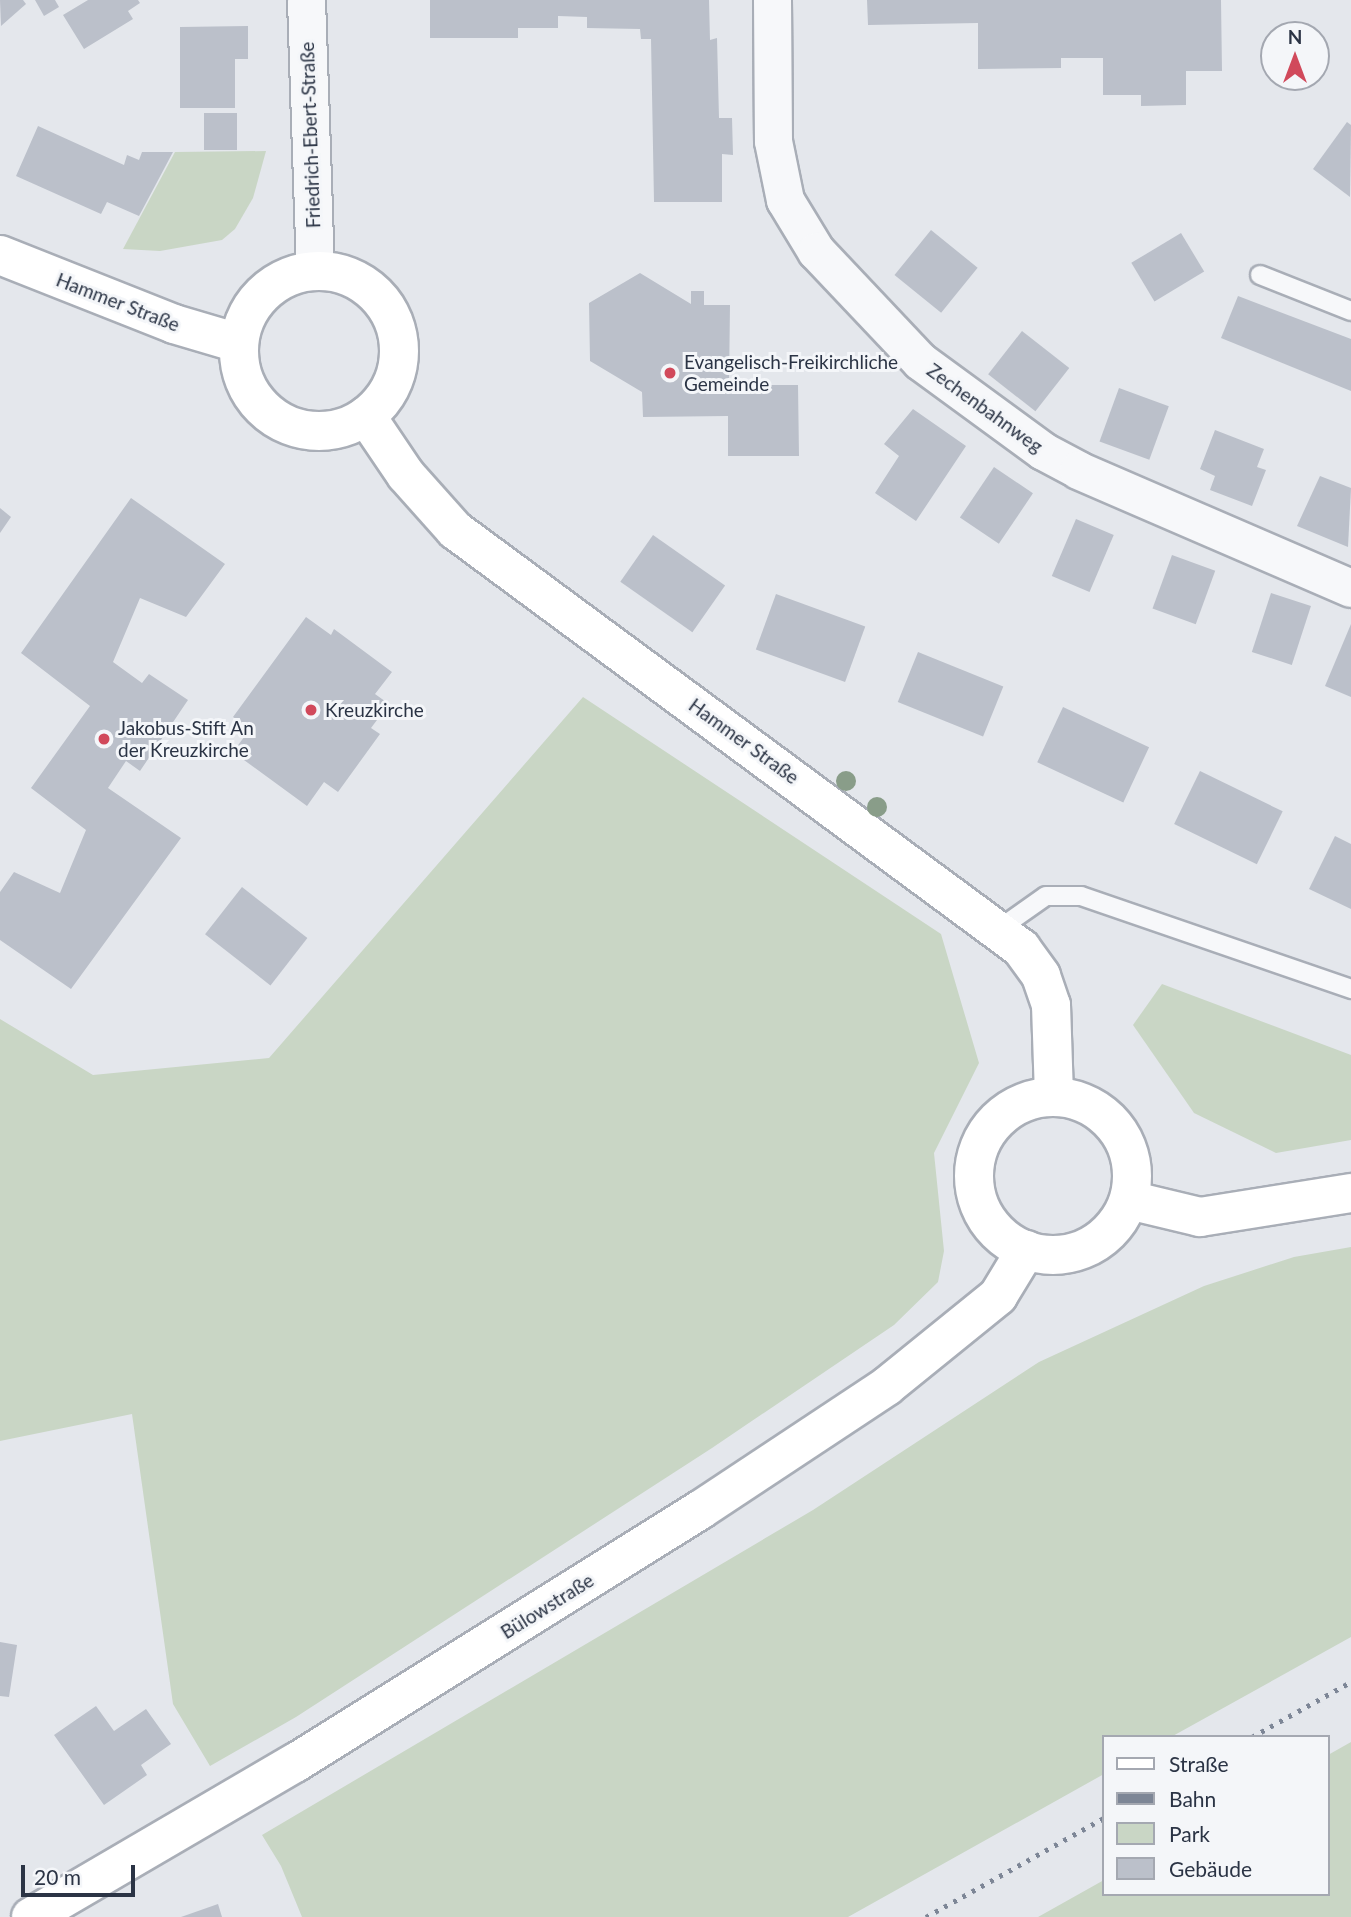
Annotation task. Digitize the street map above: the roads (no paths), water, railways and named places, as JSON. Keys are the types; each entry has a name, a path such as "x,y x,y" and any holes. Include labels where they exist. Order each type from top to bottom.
{"main road":[{"name":"Hammer Straße","path":"0,255 174,324 238,343"},
{"path":"315,271 359,281 377,296 394,325 399,359 394,381 366,416 328,431 287,425 255,401 239,364 238,343 242,325 263,293 278,281 315,271"},
{"name":"Hammer Straße","path":"366,416 406,475 455,530 535,594 999,929 1021,948 1044,985 1054,1028 1054,1096"},
{"path":"1054,1096 1095,1108 1123,1138 1131,1158 1129,1200 1106,1236 1088,1247 1047,1255 1026,1250 1008,1241 982,1211 975,1192 975,1162 986,1133 999,1118 1034,1098 1054,1096"},
{"path":"1129,1200 1200,1217 1351,1193"},
{"name":"Bülowstraße","path":"31,1917 295,1763 701,1510 887,1386 998,1296 1026,1250"}],"street":[{"name":"Friedrich-Ebert-Straße","path":"306,0 315,271"},
{"name":"Zechenbahnweg","path":"772,0 773,141 785,200 816,251 920,360 1033,444 1078,470 1351,588"}],"lane":[{"path":"1260,275 1351,311"},
{"path":"999,929 1046,895 1081,895 1351,989"}],"railway":[{"path":"1256,1735 1351,1682"},
{"path":"926,1917 1102,1819"}],"place":[{"name":"Evangelisch-Freikirchliche Gemeinde","path":"670,373"},
{"name":"Kreuzkirche","path":"311,710"},
{"name":"Jakobus-Stift An der Kreuzkirche","path":"104,739"}]}
